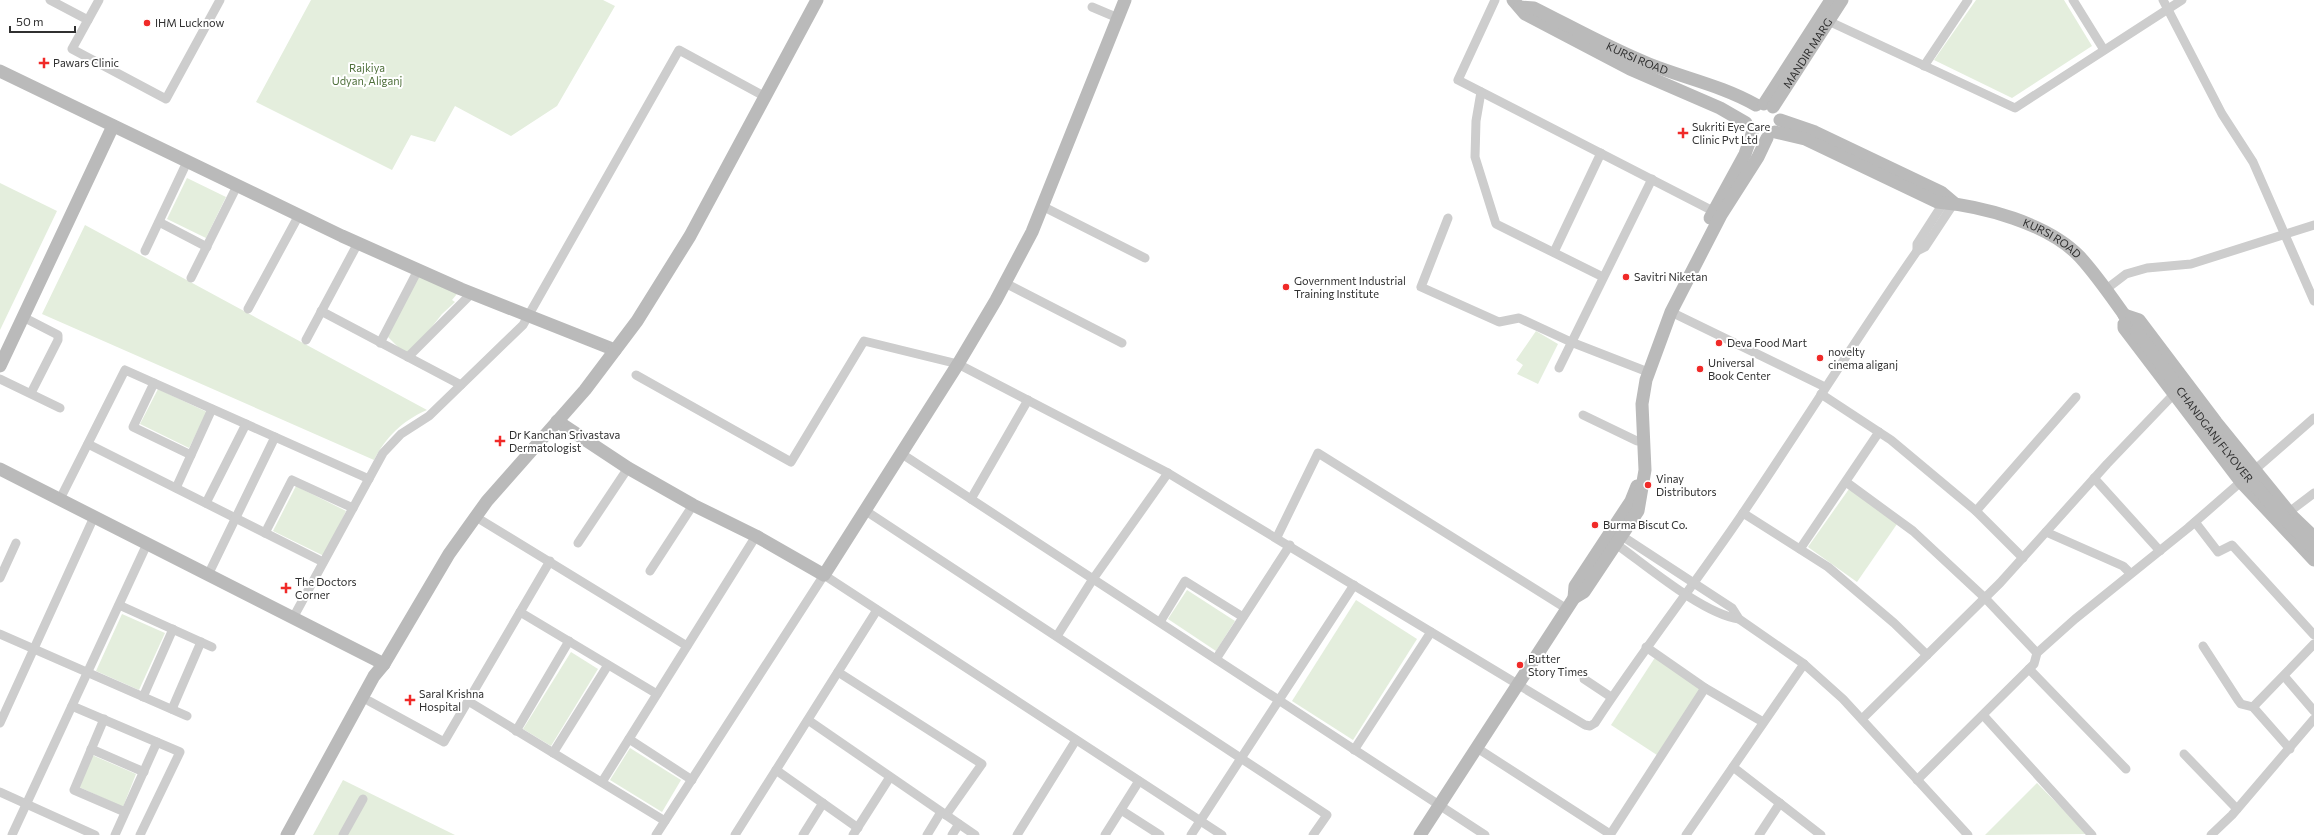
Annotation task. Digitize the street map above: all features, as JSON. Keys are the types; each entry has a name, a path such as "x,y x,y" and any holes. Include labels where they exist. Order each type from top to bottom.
{"street":[{"path":"50,0 88,20"},
{"path":"99,0 72,49 166,99 220,0"},
{"path":"286,835 374,676 384,664 449,554 487,501 585,390 637,321 690,236 816,0"},
{"path":"656,835 866,511 958,364 1005,283 1032,232 1125,0"},
{"path":"1495,0 1458,80 1713,211"},
{"path":"1616,538 1638,482 1636,402 1644,371 1713,211 1745,154 1749,128 1747,115 1764,105 1824,19 1831,0"},
{"name":"MANDIR MARG","path":"1824,19 1842,0"},
{"path":"1924,66 1968,0"},
{"path":"2073,0 2104,50"},
{"path":"2163,0 2169,8 2222,114 2252,162 2314,301"},
{"path":"1824,19 2015,108 2182,0"},
{"name":"KURSI ROAD","path":"1518,3 1534,8 1632,57 1683,77 1738,94 1764,105"},
{"name":"KURSI ROAD","path":"1518,3 1525,14 1630,69 1720,108 1749,128"},
{"path":"1092,7 1118,18"},
{"path":"293,618 383,453 401,434 429,416 523,325 679,50 764,96"},
{"path":"0,71 358,243 472,293 615,350"},
{"path":"1481,92 1476,121 1475,157 1496,224 1604,276"},
{"path":"1420,835 1571,604 1576,586 1638,511 1643,490 1645,470 1642,404 1644,371 1671,312 1721,215 1774,130 1778,113 1764,105"},
{"path":"0,366 113,126"},
{"path":"1749,128 1756,137 1774,130"},
{"name":"KURSI ROAD","path":"1774,130 1816,132 1941,192 1949,202 2026,222 2060,240 2080,257 2124,315"},
{"path":"1554,252 1601,153"},
{"path":"145,251 187,162"},
{"path":"1559,368 1652,179"},
{"path":"191,278 237,186"},
{"path":"636,375 791,462 864,341 958,364 1168,473 1277,537 1518,685 1585,725 1590,726 1595,723 1646,647 1686,594 1743,513 1823,390 1917,251 1925,247 1949,202"},
{"path":"1042,206 1145,258"},
{"path":"248,309 299,215"},
{"path":"1448,218 1421,287 1499,322 1519,318 1571,342 1644,371"},
{"path":"159,222 206,247"},
{"path":"2105,290 2126,274 2147,268 2191,264 2284,234 2314,226"},
{"path":"306,340 358,243"},
{"path":"380,343 418,270"},
{"path":"1005,283 1122,343"},
{"path":"408,357 472,293"},
{"path":"321,311 461,386"},
{"path":"1671,312 1823,390 1879,432 1976,511 2023,558"},
{"path":"2314,537 2289,512 2255,470 2139,320 2124,315 2124,328 2241,482 2314,560"},
{"name":"CHANDGANJ FLYOVER","path":"2124,315 2243,471 2282,518 2314,548"},
{"path":"23,317 58,335 58,340 31,393"},
{"path":"60,500 124,370 369,479"},
{"path":"0,378 60,408"},
{"path":"154,383 133,427 191,455"},
{"path":"1862,719 1985,598 2023,558 2094,478 2174,394"},
{"path":"1976,511 2076,397"},
{"path":"971,499 1028,400"},
{"path":"176,488 212,409"},
{"path":"1583,415 1637,440"},
{"path":"1917,780 2034,664 2037,653 2130,573 2160,551 2195,522 2314,418"},
{"path":"557,421 628,468 693,505 756,536 824,575 1222,835"},
{"path":"206,504 246,424"},
{"path":"1800,549 1879,432"},
{"path":"208,575 275,437"},
{"path":"88,444 323,562"},
{"path":"1277,537 1318,453 1571,604"},
{"path":"902,454 1485,835"},
{"path":"578,543 628,468"},
{"path":"0,469 384,664"},
{"path":"1057,636 1093,579 1168,473"},
{"path":"2094,478 2160,551"},
{"path":"265,533 292,480 353,508"},
{"path":"1846,482 1913,531 1985,598 2037,653"},
{"path":"2289,512 2314,493"},
{"path":"650,572 693,505"},
{"path":"866,511 1242,757 1327,815 1313,835"},
{"path":"1743,513 1800,549 1840,577 1894,623 1927,655"},
{"path":"0,723 94,517"},
{"path":"476,517 687,646"},
{"path":"2195,522 2218,552 2232,545 2314,635"},
{"path":"2046,532 2123,566 2130,573"},
{"path":"602,782 756,536"},
{"path":"1616,538 1732,608 1739,618 1804,664 1862,719 1968,835"},
{"path":"1616,538 1686,594 1727,617 1739,618"},
{"path":"1,574 16,543"},
{"path":"12,835 147,544"},
{"path":"1216,659 1290,545"},
{"path":"369,701 444,742 550,561"},
{"path":"1160,622 1185,581 1243,617"},
{"path":"1191,835 1354,585"},
{"path":"119,605 212,646"},
{"path":"735,835 877,610"},
{"path":"520,612 657,694"},
{"path":"143,697 173,630"},
{"path":"1354,750 1431,632"},
{"path":"0,634 187,716"},
{"path":"516,731 569,641"},
{"path":"172,709 202,642"},
{"path":"2253,707 2314,644"},
{"path":"2203,646 2238,700 2242,704 2253,707 2290,749"},
{"path":"1646,647 1705,688 1763,722"},
{"path":"296,835 381,679 384,664"},
{"path":"1686,835 1804,664"},
{"path":"553,753 608,665"},
{"path":"2029,669 2126,769"},
{"path":"838,672 982,764 927,835"},
{"path":"2284,676 2314,711"},
{"path":"1584,679 1612,697"},
{"path":"1477,748 1610,835 1705,688"},
{"path":"468,701 665,821"},
{"path":"72,706 180,752 140,835"},
{"path":"1983,715 2092,835"},
{"path":"104,719 74,790 125,812"},
{"path":"2211,835 2237,809 2290,749 2314,719"},
{"path":"808,720 975,835"},
{"path":"628,740 692,780"},
{"path":"1017,835 1076,740"},
{"path":"115,835 157,742"},
{"path":"91,749 144,772"},
{"path":"2184,754 2237,809"},
{"path":"1733,767 1821,835"},
{"path":"776,770 823,803 856,831 890,777"},
{"path":"1105,835 1139,781"},
{"path":"0,792 95,835"},
{"path":"343,835 363,799"},
{"path":"803,835 823,803"},
{"path":"1759,835 1780,803"},
{"path":"1121,810 1160,835"},
{"path":"952,835 959,824"}],"green space":[{"name":"Rajkiya Udyan, Aliganj","path":"311,0 603,0 615,6 557,106 511,136 455,106 435,142 411,135 392,170 256,102"},
{"path":"1976,0 2064,0 2092,46 2012,98 1934,60"},
{"path":"187,178 226,197 206,238 167,219"},
{"path":"0,183 57,211 0,330"},
{"path":"85,225 427,410 410,419 396,430 389,437 374,460 42,314"},
{"path":"418,270 461,289 452,300 455,302 442,314 408,357 385,334"},
{"path":"1536,331 1558,344 1538,384 1517,374 1523,365 1516,360"},
{"path":"158,389 207,412 189,448 140,424"},
{"path":"296,486 346,511 324,556 273,531"},
{"path":"1849,489 1897,524 1857,582 1808,547"},
{"path":"1187,590 1235,621 1216,651 1168,619"},
{"path":"1356,600 1417,639 1353,740 1292,701"},
{"path":"122,614 165,633 139,690 96,671"},
{"path":"571,652 598,669 551,746 523,729"},
{"path":"1656,656 1702,686 1657,755 1611,725"},
{"path":"630,748 681,780 662,812 610,780"},
{"path":"92,755 136,774 123,807 79,787"},
{"path":"343,780 455,835 313,835"},
{"path":"2037,783 2087,834 1985,835"}],"place":[{"name":"IHM Lucknow","path":"147,23"},
{"name":"Pawars Clinic","path":"44,63"},
{"name":"Sukriti Eye Care Clinic Pvt Ltd","path":"1683,133"},
{"name":"Savitri Niketan","path":"1626,277"},
{"name":"Government Industrial Training Institute","path":"1286,287"},
{"name":"Deva Food Mart","path":"1719,343"},
{"name":"novelty cinema aliganj","path":"1820,358"},
{"name":"Universal Book Center","path":"1700,369"},
{"name":"Dr Kanchan Srivastava Dermatologist","path":"500,441"},
{"name":"Vinay Distributors","path":"1648,485"},
{"name":"Burma Biscut Co.","path":"1595,525"},
{"name":"The Doctors Corner","path":"286,588"},
{"name":"Butter Story Times","path":"1520,665"},
{"name":"Saral Krishna Hospital","path":"410,700"}]}
